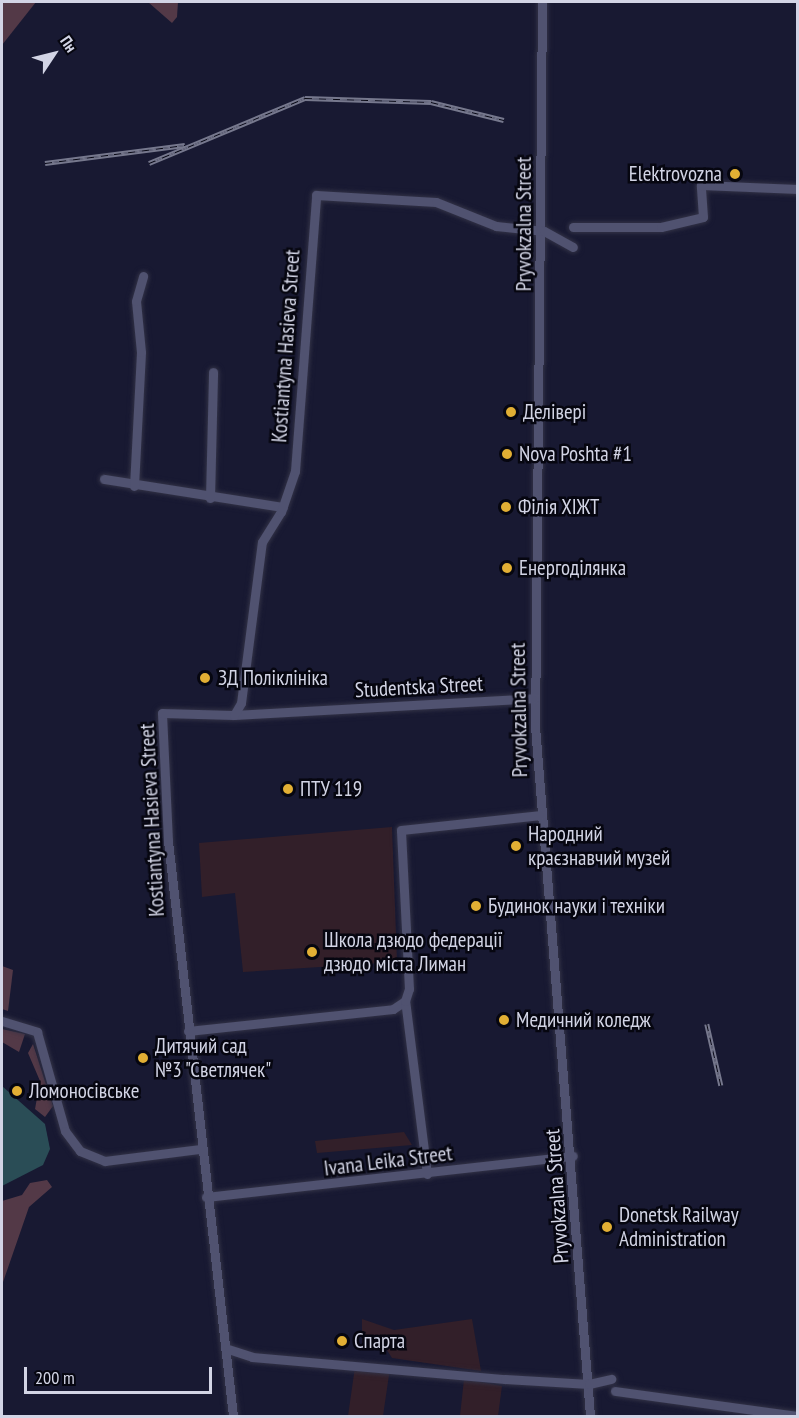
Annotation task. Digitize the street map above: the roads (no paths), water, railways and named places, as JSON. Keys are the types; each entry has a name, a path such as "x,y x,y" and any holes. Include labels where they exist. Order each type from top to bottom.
{"street":[{"name":"Pryvokzalna Street","path":"542,2 544,231 534,698 541,815 573,1156 590,1416"},
{"path":"573,227 661,227 703,217 701,185 798,189"},
{"name":"Kostiantyna Hasieva Street","path":"233,1416 188,1031 160,722 162,713 234,715 245,687 261,542 283,507 295,471 316,195 436,202 496,226 544,231"},
{"path":"544,231 573,247"},
{"path":"134,486 141,352 136,301 143,276"},
{"path":"210,498 213,372"},
{"path":"104,479 210,498 283,507"},
{"name":"Studentska Street","path":"234,715 534,698"},
{"path":"427,1174 405,1001 409,988 401,830 541,815"},
{"path":"188,1031 393,1009 405,1001"},
{"path":"2,1021 37,1032 65,1131 80,1150 105,1161 200,1149"},
{"name":"Ivana Leika Street","path":"207,1197 573,1156"},
{"path":"225,1348 252,1357 589,1384 611,1379"},
{"path":"615,1391 798,1416"}],"railway":[{"path":"149,163 305,98 431,102 504,120"},
{"path":"45,163 185,145"},
{"path":"707,1024 721,1085"}],"place":[{"name":"Elektrovozna","path":"735,174"},
{"name":"Делівері","path":"511,412"},
{"name":"Nova Poshta #1","path":"507,454"},
{"name":"Філія ХІЖТ","path":"506,507"},
{"name":"Енергоділянка","path":"507,568"},
{"name":"ЗД Поліклініка","path":"205,678"},
{"name":"ПТУ 119","path":"288,789"},
{"name":"Народний краєзнавчий музей","path":"516,846"},
{"name":"Будинок науки і техніки","path":"476,906"},
{"name":"Школа дзюдо федерації дзюдо міста Лиман","path":"312,952"},
{"name":"Медичний коледж","path":"504,1020"},
{"name":"Дитячий сад №3 \"Светлячек\"","path":"143,1058"},
{"name":"Ломоносівське","path":"17,1091"},
{"name":"Donetsk Railway Administration","path":"607,1227"},
{"name":"Спарта","path":"342,1341"}]}
